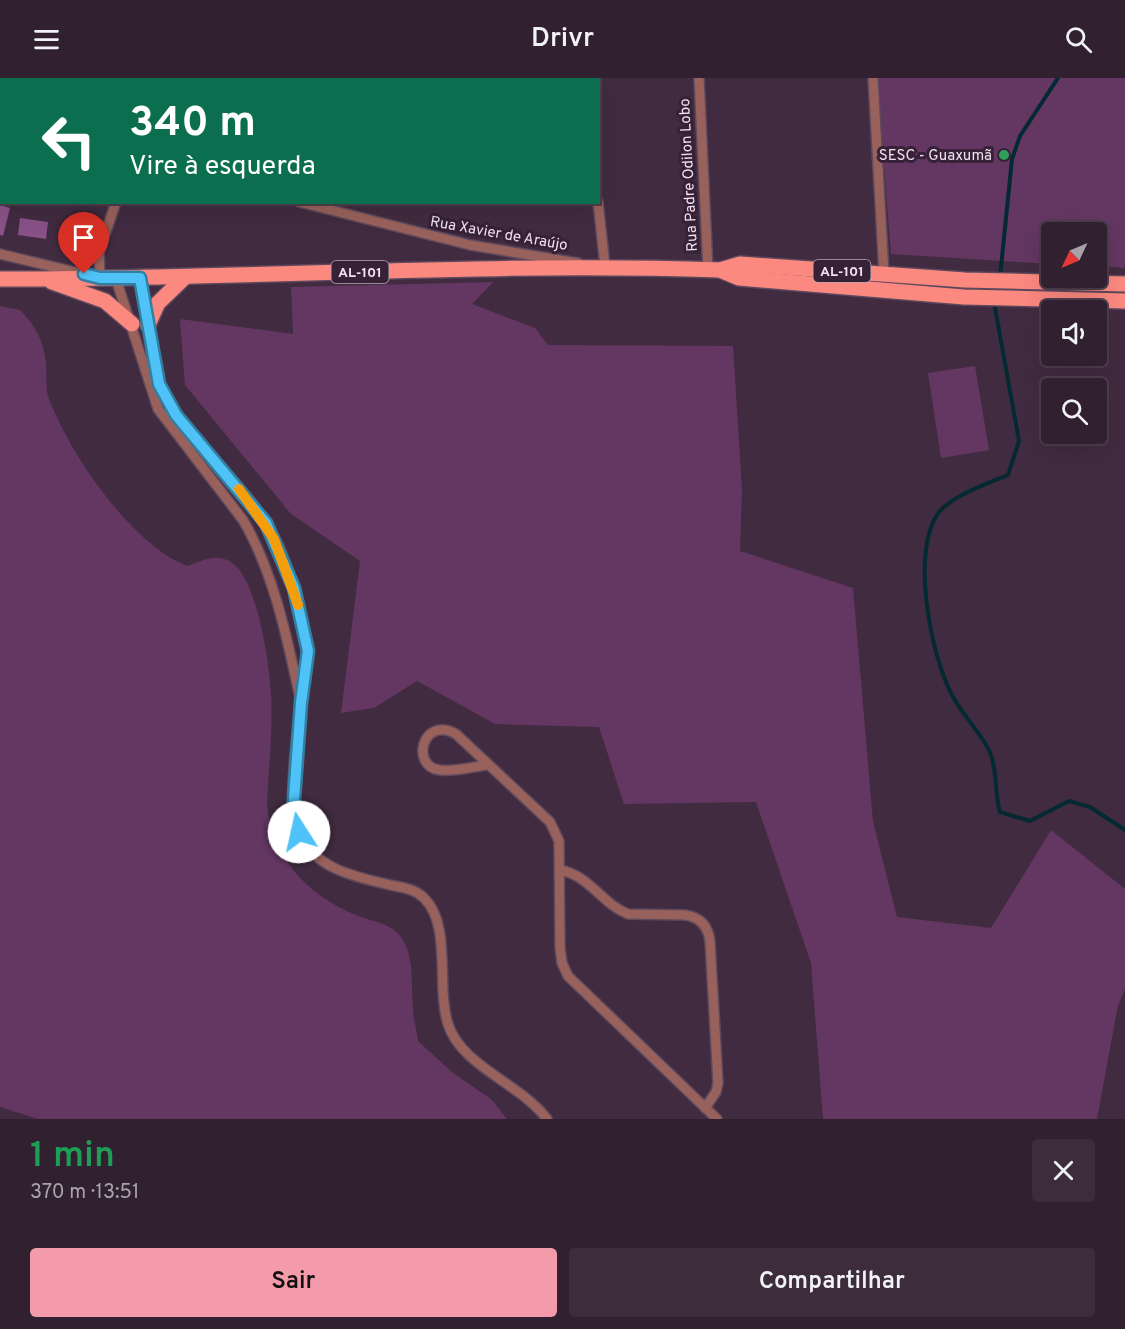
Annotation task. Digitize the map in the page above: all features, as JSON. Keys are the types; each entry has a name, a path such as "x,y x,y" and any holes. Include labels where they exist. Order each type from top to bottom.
{"main road":[{"name":"AL-101","path":"0,279 117,279 590,266 714,270 740,264 965,280 1050,284 1125,284"},
{"name":"AL-101","path":"714,270 739,278 964,297 1050,301 1125,301"},
{"path":"148,325 158,303 185,277"},
{"path":"47,279 105,301 132,324"}],"street":[{"name":"Rua Padre Odilon Lobo","path":"699,78 714,270"},
{"path":"873,78 884,274"},
{"path":"0,254 100,278 99,252 115,204"},
{"name":"Rua Xavier de Araújo","path":"307,204 470,245 590,266"},
{"path":"598,204 605,266"},
{"path":"140,278 159,384 176,415 260,515 274,539 294,588 308,651 301,703 293,812 299,832 310,850 326,865 346,873 409,888 422,895 431,905 438,926 443,1002 448,1025 458,1045 474,1061 523,1095 547,1119"},
{"path":"117,279 158,409 243,520 253,538 273,592 301,703"},
{"path":"487,765 440,770 428,764 424,758 423,745 426,738 436,730 450,730 550,822 560,841 560,948 562,963 568,976 717,1119"},
{"path":"560,870 573,872 620,911 628,914 684,915 700,920 705,926 710,941 718,1083 716,1092 705,1108"}],"shaded area":[{"name":"SESC - Guaxumã","path":"877,78 1125,78 1125,268 1107,267 1107,222 1041,222 1041,263 891,254"},
{"path":"493,282 472,304 535,328 548,345 733,346 742,490 740,551 853,588 873,822 897,917 991,928 1051,830 1125,889 1125,989 1118,1005 1097,1119 823,1119 811,963 756,802 624,804 599,727 495,724 417,681 374,708 341,713 360,561 291,514 185,385 180,319 293,334 291,287"},
{"path":"0,306 20,310 31,322 42,342 48,395 59,421 87,470 124,518 166,555 187,566 207,559 222,558 237,568 246,581 260,619 270,678 272,719 267,803 270,822 284,857 307,885 322,897 338,907 386,925 397,932 408,953 412,972 413,1013 418,1041 453,1073 491,1099 507,1119 38,1119 0,1107"},
{"path":"975,366 989,450 941,458 928,373"}],"building":[{"path":"0,205 10,208 3,236 0,235"},
{"path":"20,218 48,222 46,239 18,235"}],"waterway":[{"path":"1000,277 1012,159 1020,136 1058,78"},
{"path":"994,302 1019,441 1008,475 950,502 937,515 929,533 925,555 927,606 931,632 945,679 953,697 989,750 994,765 1000,812 1030,821 1069,801 1090,807 1125,830"}],"slow traffic":[{"path":"239,489 266,523 294,588 298,605"}],"place":[{"name":"SESC - Guaxumã","path":"1004,155"}],"route":[{"path":"84,274 100,278 140,278 159,384 176,415 266,523 294,588 308,651 301,703 293,812 299,832"}]}
